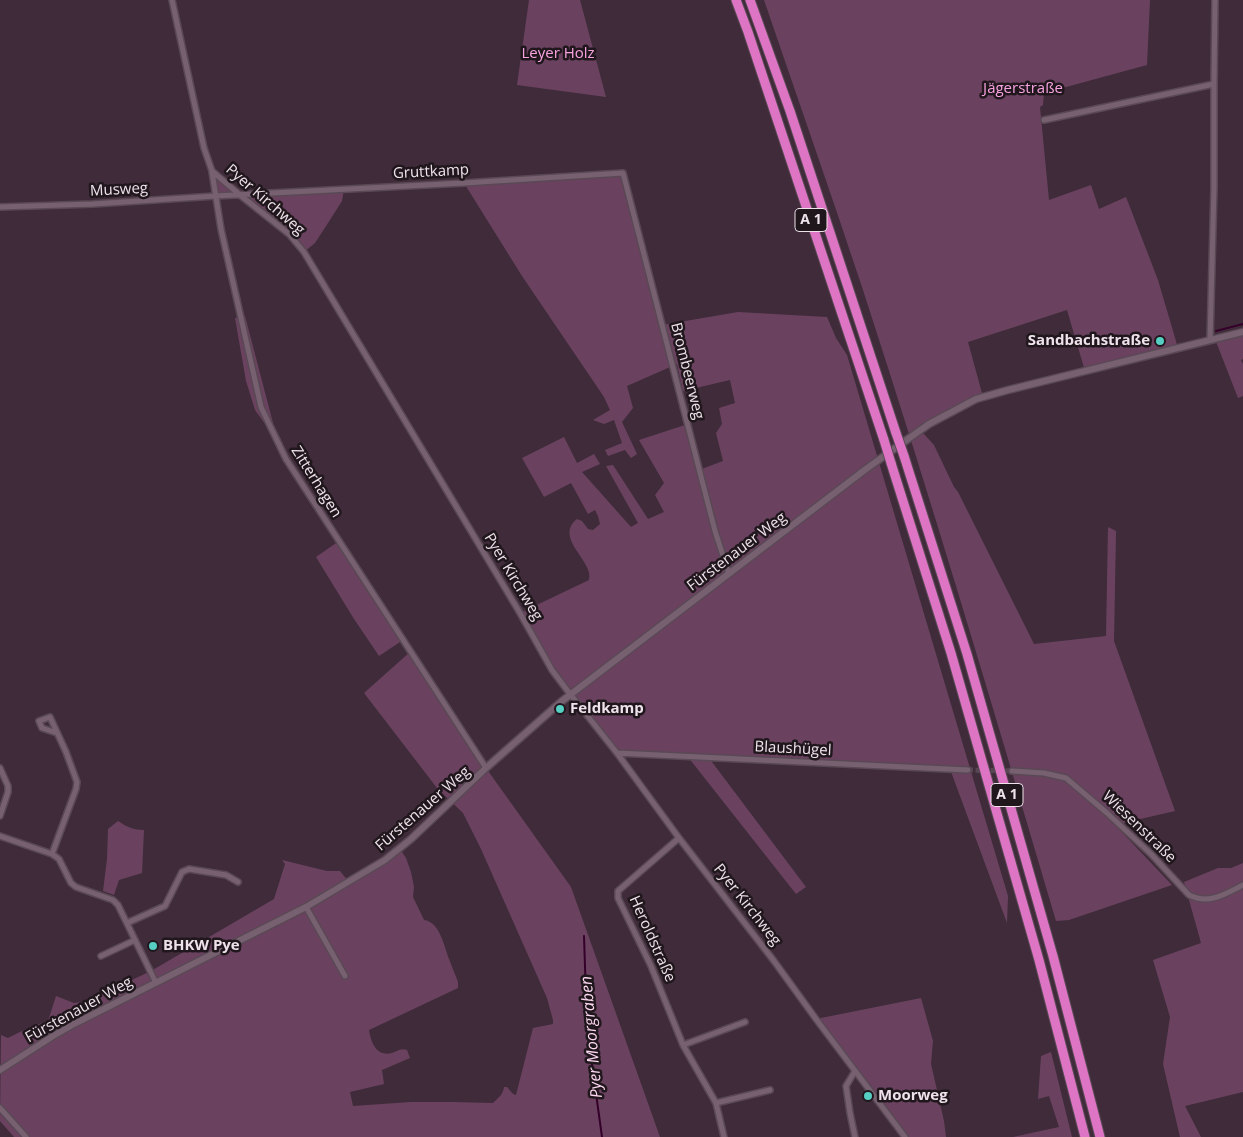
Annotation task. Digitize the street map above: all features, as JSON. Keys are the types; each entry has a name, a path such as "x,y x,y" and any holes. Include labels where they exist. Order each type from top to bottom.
{"highway":[{"name":"A 1","path":"736,0 884,440 951,654 1038,960 1085,1137"},
{"name":"A 1","path":"750,0 790,111 967,654 1053,956 1100,1137"}],"street":[{"name":"Pyer Kirchweg","path":"172,0 204,148 212,171 289,234 304,252 520,613 552,670 617,753 905,1137"},
{"path":"1210,340 1216,0"},
{"path":"1044,120 1214,84"},
{"name":"Zitterhagen","path":"212,171 222,237 261,408 286,459 486,768"},
{"name":"Gruttkamp","path":"240,195 623,173"},
{"name":"Brombeerweg","path":"623,173 715,531 729,574"},
{"name":"Musweg","path":"0,207 93,204 240,195"},
{"name":"Fürstenauer Weg","path":"0,1070 74,1024 306,907 400,849 486,768 570,694 866,469 929,424 976,399 1243,332"},
{"path":"52,854 77,782 57,733"},
{"name":"Blaushügel","path":"617,753 968,770"},
{"path":"0,768 8,786 8,792 0,816"},
{"name":"Wiesenstraße","path":"1012,771 1044,773 1066,778 1114,819 1193,897 1202,900 1214,898 1243,886"},
{"path":"0,836 52,854 59,859 71,883 76,887 113,900 118,905 156,982"},
{"name":"Heroldstraße","path":"679,838 618,891 618,898 652,966 683,1045 716,1103 724,1137"},
{"path":"127,923 165,906 182,872 189,870 226,875 238,882"},
{"path":"306,907 345,976"},
{"path":"102,956 135,940"},
{"path":"683,1045 745,1022"},
{"path":"855,1071 846,1086 855,1137"},
{"path":"716,1103 770,1090"},
{"path":"0,1108 24,1135 16,1137"}],"green space":[{"name":"Leyer Holz","path":"529,0 580,0 606,97 517,85"},
{"name":"Jägerstraße","path":"764,0 1150,0 1147,65 1044,93 1043,105 1040,107 1049,200 1091,185 1099,209 1126,197 1158,280 1178,348 1085,371 1067,310 968,342 983,397 916,434 924,434 934,445 1034,644 1106,636 1108,527 1116,531 1114,641 1175,811 1123,823 1117,827 1172,885 1069,920 1056,921 962,605 888,368"},
{"path":"212,171 240,195 215,196"},
{"path":"622,175 662,325 738,312 827,317 836,338 847,355 1008,896 1007,923 950,769 709,758 806,887 796,894 688,757 617,753 567,690 520,613 589,580 586,566 572,542 571,526 577,519 582,521 588,529 593,530 600,524 595,510 588,514 571,483 544,497 522,458 564,437 577,463 594,454 600,464 582,472 631,527 638,523 606,466 613,465 648,519 664,512 655,495 664,483 639,440 688,424 699,470 723,461 716,433 722,424 719,408 735,403 730,380 683,391 677,364 627,386 633,408 622,422 637,454 631,458 625,450 608,456 605,450 622,443 614,420 604,424 593,420 610,410 604,397 522,276 464,183"},
{"path":"344,189 342,201 315,243 304,252 289,234 240,195"},
{"path":"245,316 273,423 268,428 255,410 246,381 235,318"},
{"path":"1243,332 1243,359 1241,360 1243,364 1243,396 1238,398 1215,339"},
{"path":"339,541 486,768 571,887 660,1137 14,1137 0,1121 1,1035 8,1038 48,1021 56,996 74,1003 87,1001 151,971 274,899 285,864 282,860 327,871 340,871 349,882 400,849 406,858 411,872 414,887 413,897 424,920 434,925 441,935 458,982 458,988 369,1030 373,1044 378,1051 386,1054 405,1049 410,1058 382,1070 384,1084 350,1092 353,1106 411,1102 493,1103 504,1087 507,1087 516,1095 533,1028 553,1024 547,998 481,849 463,813 437,788 364,693 410,652 403,640 379,656 354,619 316,557"},
{"path":"118,821 130,828 144,830 142,873 119,880 114,895 103,891 108,829"},
{"path":"1243,863 1243,1092 1185,1106 1201,1137 1180,1137 1163,1064 1170,1017 1153,960 1201,943 1184,882 1218,868 1231,868"},
{"path":"921,998 933,1041 931,1064 946,1137 905,1137 816,1019"},
{"path":"1051,1052 1072,1137 1013,1137 1059,1127 1049,1096 1038,1099 1041,1056"}],"waterway":[{"path":"1216,331 1243,324"},
{"name":"Pyer Moorgraben","path":"584,936 587,1028 602,1137"}],"tunnel":[{"path":"968,770 1012,771"}],"place":[{"name":"Sandbachstraße","path":"1160,341"},
{"name":"Feldkamp","path":"560,709"},
{"name":"BHKW Pye","path":"153,946"},
{"name":"Moorweg","path":"868,1096"}]}
